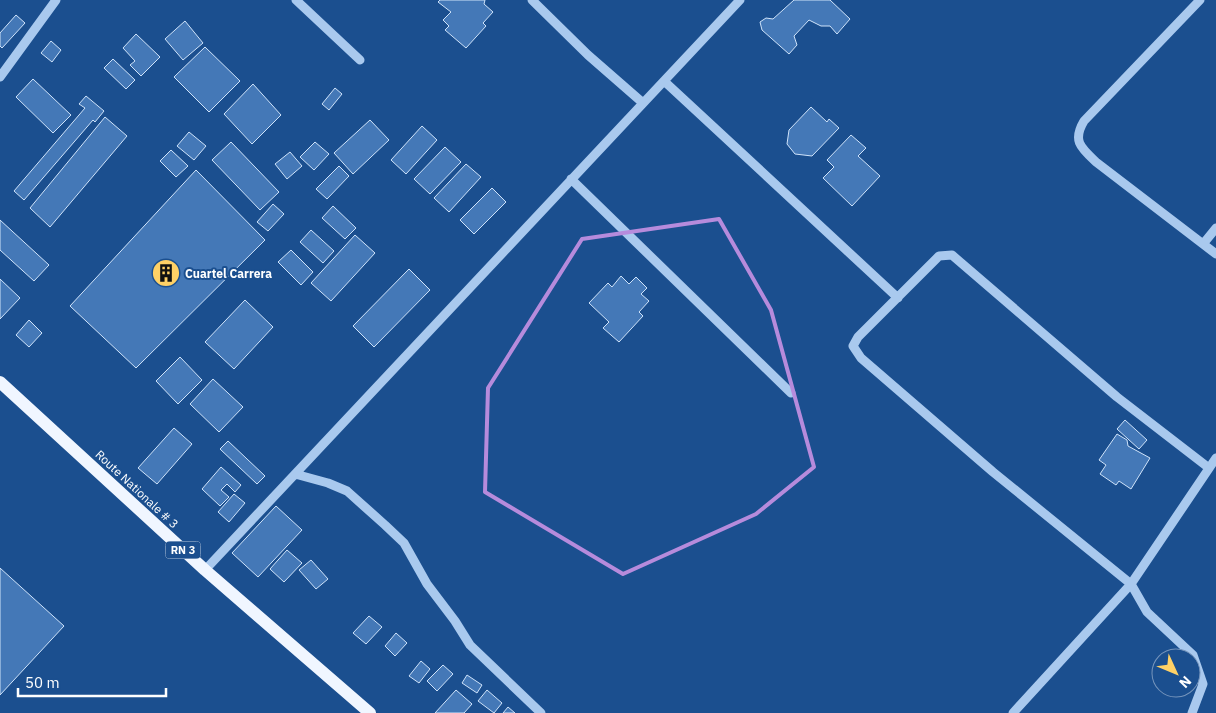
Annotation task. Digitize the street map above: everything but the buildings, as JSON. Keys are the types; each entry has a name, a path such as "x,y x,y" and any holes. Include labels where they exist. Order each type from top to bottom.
{"main road":[{"name":"Route Nationale # 3","path":"0,382 205,570 370,713"}],"street":[{"path":"0,77 56,0"},
{"path":"296,0 360,60"},
{"path":"532,0 588,55 643,103"},
{"path":"205,570 740,0"},
{"path":"1200,0 1084,121 1078,130 1078,140 1084,151 1096,162 1216,254"},
{"path":"664,81 898,298"},
{"path":"571,179 791,392"},
{"path":"1203,244 1216,228"},
{"path":"1192,713 1203,684 1193,655 1146,612 1131,584 993,472 860,358 853,346 858,337 939,256 952,255 1117,397 1209,468"},
{"path":"1013,713 1131,584 1216,458"},
{"path":"295,474 328,483 347,491 404,543 427,584 455,621 470,645 541,713"}],"highlighted area":[{"path":"719,219 771,310 814,467 756,514 623,574 485,492 488,388 582,239"}],"place":[{"name":"Cuartel Carrera","path":"166,273"}]}
